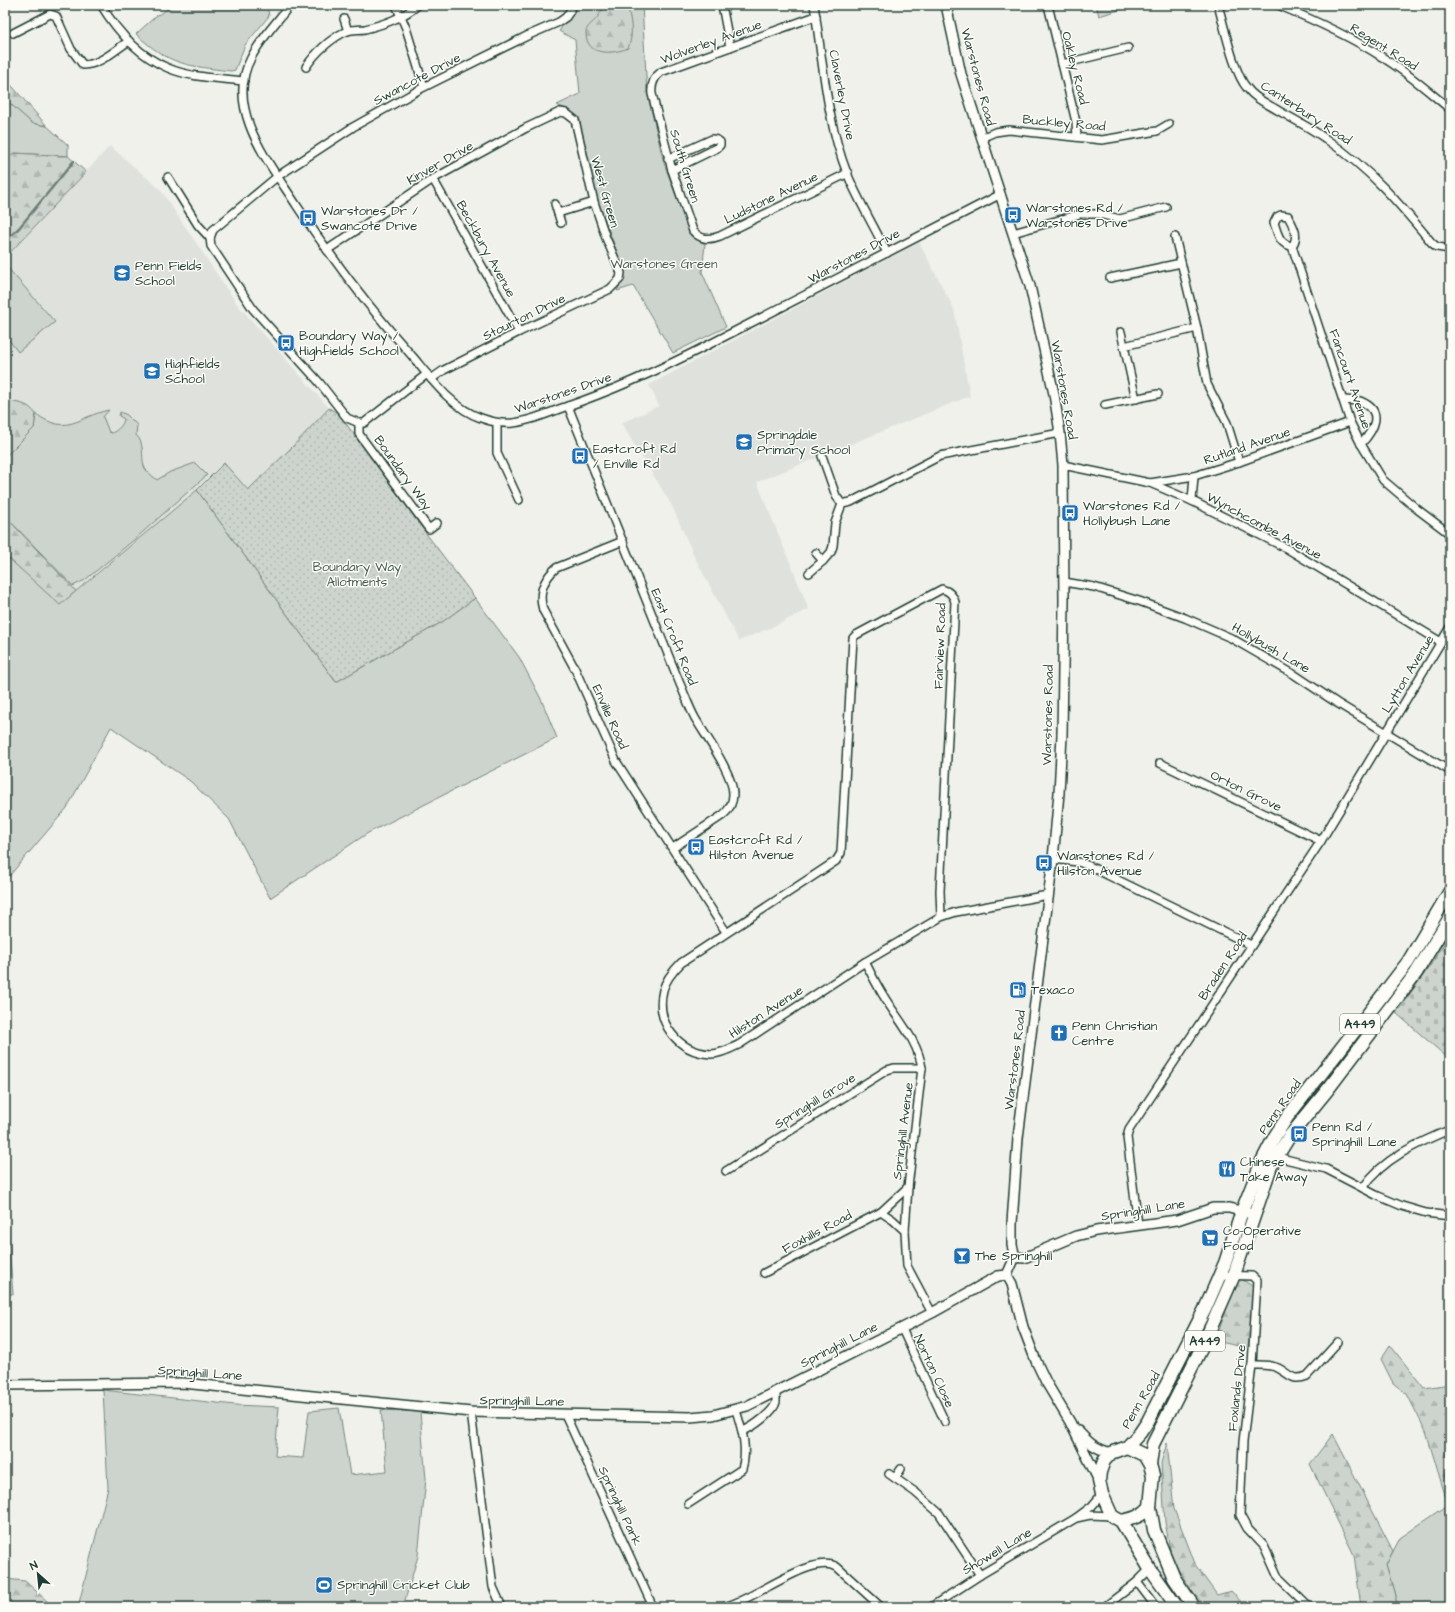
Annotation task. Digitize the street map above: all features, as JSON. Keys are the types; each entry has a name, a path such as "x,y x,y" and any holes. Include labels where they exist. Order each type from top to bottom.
{"highway":[{"name":"Penn Road","path":"1127,1447 1140,1433 1151,1414 1205,1309 1225,1263 1242,1211 1262,1161 1274,1136 1408,962 1450,891"},
{"name":"Penn Road","path":"1150,1465 1153,1444 1157,1434 1204,1343 1234,1275 1271,1166 1290,1137 1416,973 1450,917"},
{"path":"1176,1607 1150,1570 1102,1494 1099,1481 1100,1472 1104,1461 1111,1453 1127,1447 1144,1455 1150,1465 1153,1475 1150,1507 1154,1530 1174,1578 1194,1607"},
{"path":"1117,1518 1136,1518 1150,1507"}],"street":[{"name":"Warstones Drive","path":"290,5 252,56 244,81 243,99 248,121 256,139 278,176 327,250 375,313 430,377 462,409 496,423 526,421 616,388 680,359 1001,194"},
{"path":"396,5 402,17 412,46 424,87"},
{"path":"306,67 324,46 348,31 364,29 402,17 418,5"},
{"path":"722,5 730,47"},
{"name":"Claverley Drive","path":"814,5 829,109 848,173 887,253"},
{"name":"Warstones Road","path":"946,5 961,74 981,138 1001,194 1033,301 1054,394 1063,465 1064,582 1062,735 1053,859 1018,1138 1012,1223 1012,1245 1015,1256"},
{"name":"Oakley Road","path":"1048,5 1076,122 1077,137"},
{"name":"Canterbury Road","path":"1218,5 1238,74 1246,88 1260,100 1321,135 1363,166 1396,199 1432,243 1437,247 1450,249"},
{"name":"Regent Road","path":"1278,5 1314,20 1375,53 1422,85 1450,109"},
{"path":"103,6 119,31 148,58 167,68 196,76 244,81"},
{"name":"Swancote Drive","path":"210,238 213,230 278,176 353,126 424,87 505,46 559,22 566,17 571,8"},
{"path":"13,33 50,14 56,16 71,49 83,65 89,65 96,62 129,41"},
{"name":"Wolverley Avenue","path":"652,94 651,88 654,79 661,72 816,16"},
{"path":"344,19 348,31"},
{"path":"1062,64 1128,48"},
{"name":"South Green","path":"652,94 668,159 693,231 698,236 705,239"},
{"name":"Kinver Drive","path":"327,250 433,179 546,118 560,112 571,116"},
{"name":"West Green","path":"571,116 577,126 594,202 606,238 621,273"},
{"name":"Buckley Road","path":"981,138 995,132 1009,130 1102,140 1157,131 1169,124"},
{"path":"668,159 712,139 720,142 720,145 717,148 672,170"},
{"name":"Ludstone Avenue","path":"705,239 720,236 848,173"},
{"path":"168,177 198,225 210,238 211,246 232,280 253,309 319,382 347,418 359,423"},
{"name":"Beckbury Avenue","path":"433,179 519,332"},
{"path":"558,212 594,202"},
{"path":"555,204 562,223"},
{"path":"1013,233 1080,214 1099,214 1120,220 1166,207"},
{"path":"1175,237 1196,328 1206,384 1227,423 1239,462"},
{"name":"Fancourt Avenue","path":"1292,246 1350,422 1361,444 1382,480 1450,534"},
{"path":"1110,278 1181,263"},
{"name":"Stourton Drive","path":"359,423 364,423 430,377 519,332 610,289 620,279 621,273"},
{"path":"1124,346 1196,328"},
{"path":"1121,332 1136,398"},
{"path":"1105,405 1158,394"},
{"path":"1344,400 1359,401 1369,407 1374,414 1374,428 1361,444"},
{"name":"East Croft Road","path":"568,406 693,715 725,768 732,787 733,795 729,810 673,848"},
{"name":"Rutland Avenue","path":"1150,483 1194,476 1239,462 1350,422"},
{"name":"Boundary Way","path":"359,423 359,434 428,529 437,523"},
{"path":"496,423 497,453 519,500"},
{"path":"842,504 851,502 940,456 1060,433"},
{"path":"822,456 836,496 842,504"},
{"name":"Wynchcombe Avenue","path":"1063,465 1150,483 1192,501 1286,548 1441,642"},
{"path":"1192,501 1194,476"},
{"path":"809,573 831,552 835,524 842,504"},
{"name":"Enville Road","path":"623,541 556,568 548,575 543,584 541,602 543,610 575,669 616,761 726,932"},
{"path":"816,554 823,561"},
{"name":"Hollybush Lane","path":"1064,582 1094,587 1139,600 1231,638 1295,675 1386,733 1450,771"},
{"name":"Fairview Road","path":"836,861 841,853 853,638 942,589 949,591 955,602 940,891 941,917"},
{"name":"Lytton Avenue","path":"1386,733 1450,627"},
{"name":"Braden Road","path":"1138,1225 1127,1138 1129,1130 1321,841 1386,733"},
{"name":"Orton Grove","path":"1160,763 1321,841"},
{"path":"1053,859 1078,862 1088,865 1251,945"},
{"name":"Hilston Avenue","path":"836,861 726,932 681,963 672,971 663,989 662,1008 666,1026 680,1043 689,1049 713,1054 728,1050 740,1044 865,962 941,917 956,912 1048,895"},
{"name":"Springhill Avenue","path":"865,962 883,995 919,1052 922,1068 908,1187 905,1231 907,1266 932,1313"},
{"name":"Springhill Grove","path":"726,1171 887,1070 894,1068 922,1068"},
{"path":"1363,1188 1374,1174 1387,1164 1420,1143 1449,1130"},
{"path":"1277,1157 1326,1169 1402,1206 1426,1213 1450,1216"},
{"name":"Foxhills Road","path":"764,1273 881,1212 908,1187"},
{"name":"Springhill Lane","path":"1015,1256 1024,1258 1076,1236 1177,1220 1220,1208 1229,1208 1255,1215"},
{"path":"881,1212 905,1231"},
{"path":"1015,1256 1007,1275 1012,1284 1023,1327 1033,1354 1046,1382 1070,1422 1099,1481"},
{"name":"Springhill Lane","path":"5,1385 183,1383 471,1412 690,1417 713,1415 747,1406 902,1329 998,1276 1007,1275"},
{"name":"Foxlands Drive","path":"1220,1275 1252,1276 1257,1281 1252,1365 1243,1450 1240,1514 1244,1523 1264,1546 1278,1577 1309,1607"},
{"name":"Norton Close","path":"902,1329 945,1422"},
{"path":"1252,1365 1267,1365 1277,1368 1291,1377 1301,1378 1307,1376 1338,1342"},
{"path":"744,1432 752,1428 776,1403 776,1392"},
{"path":"688,1504 742,1469 746,1455 744,1432 736,1410"},
{"path":"471,1412 493,1587 502,1607"},
{"name":"Springhill Park","path":"566,1414 653,1607"},
{"path":"1070,1422 1091,1445 1099,1450 1111,1453"},
{"path":"901,1469 892,1476 931,1505 939,1513 980,1575"},
{"name":"Showell Lane","path":"931,1607 980,1575 1076,1518 1092,1506 1102,1494"},
{"name":"Showell Lane","path":"1076,1518 1090,1514 1117,1518"},
{"path":"723,1607 740,1602 808,1568 819,1564 832,1563 881,1607"},
{"path":"1109,1607 1107,1605 1150,1570"},
{"path":"1137,1582 1156,1607"}],"shaded area":[{"path":"110,146 160,189 237,304 329,408 248,490 224,463 197,490 62,602 5,547 5,258"},
{"name":"Springdale Primary School","path":"919,242 954,309 970,396 757,482 809,609 739,641 695,558 671,504 621,423 659,406 649,385"}],"green space":[{"path":"175,5 267,5 269,16 245,45 235,70 231,71 179,62 159,52 136,34 156,16"},
{"name":"Warstones Green","path":"573,5 642,5 647,92 664,163 691,236 705,244 702,272 726,327 673,353 633,286 617,291 625,273 598,202 578,117 570,111 557,105 580,94 575,40 559,31 573,11"},
{"path":"606,5 627,5 631,27 631,38 628,48 616,52 602,52 596,50 587,41 587,28 597,18"},
{"path":"1096,5 1136,5 1099,16"},
{"path":"5,78 47,126 32,123 5,99"},
{"path":"5,99 32,123 47,126 68,145 68,156 14,153 5,160"},
{"path":"14,153 68,156 86,172 5,258 5,160"},
{"path":"7,267 55,322 18,352 5,335 5,268"},
{"path":"12,402 26,405 36,414 34,428 5,457 5,407"},
{"name":"Boundary Way Allotments","path":"329,408 339,414 475,598 442,622 336,682 197,490 224,463 248,490"},
{"path":"109,410 103,417 109,432 114,432 123,423 124,419 119,416 120,412 127,415 137,425 136,435 142,445 144,466 157,480 170,472 195,463 207,475 135,539 85,580 73,586 5,516 5,457 34,428 36,414 47,421 57,424 65,424 73,423"},
{"path":"197,490 336,682 442,622 475,598 519,657 541,699 557,738 368,833 270,898 229,819 190,781 111,727 67,808 5,881 5,547 63,602"},
{"path":"5,516 76,591 60,605 5,555"},
{"path":"1450,934 1450,1060 1396,1013 1430,966"},
{"path":"5,1194 13,1294 5,1294"},
{"path":"1238,1277 1254,1287 1248,1348 1215,1341"},
{"path":"1390,1345 1424,1388 1450,1384 1450,1506 1448,1505 1426,1432 1407,1394 1393,1383 1381,1359"},
{"path":"103,1390 235,1405 279,1407 275,1456 303,1458 309,1411 339,1408 350,1475 387,1471 381,1410 420,1412 426,1479 418,1556 403,1607 78,1607 108,1488"},
{"path":"1333,1434 1393,1551 1386,1565 1398,1607 1361,1607 1354,1555 1310,1464"},
{"path":"1167,1443 1174,1509 1196,1566 1217,1595 1231,1591 1246,1607 1206,1607 1194,1594 1172,1560 1165,1522 1161,1463"},
{"path":"1448,1505 1450,1506 1450,1607 1398,1607 1386,1565 1400,1538"},
{"path":"5,1579 25,1581 48,1602 57,1607 5,1607"}],"waterway":[{"path":"5,241 19,228 74,161"}],"place":[{"name":"Warstones Rd / Warstones Drive","path":"1013,215"},
{"name":"Warstones Dr / Swancote Drive","path":"308,218"},
{"name":"Penn Fields School","path":"122,273"},
{"name":"Boundary Way / Highfields School","path":"286,343"},
{"name":"Highfields School","path":"152,371"},
{"name":"Springdale Primary School","path":"744,442"},
{"name":"Eastcroft Rd / Enville Rd","path":"580,456"},
{"name":"Warstones Rd / Hollybush Lane","path":"1070,513"},
{"name":"Eastcroft Rd / Hilston Avenue","path":"696,847"},
{"name":"Warstones Rd / Hilston Avenue","path":"1044,863"},
{"name":"Texaco","path":"1018,990"},
{"name":"Penn Christian Centre","path":"1059,1033"},
{"name":"Penn Rd / Springhill Lane","path":"1299,1134"},
{"name":"Chinese Take Away","path":"1227,1169"},
{"name":"Co-Operative Food","path":"1210,1238"},
{"name":"The Springhill","path":"962,1256"},
{"name":"Springhill Cricket Club","path":"324,1585"}]}
